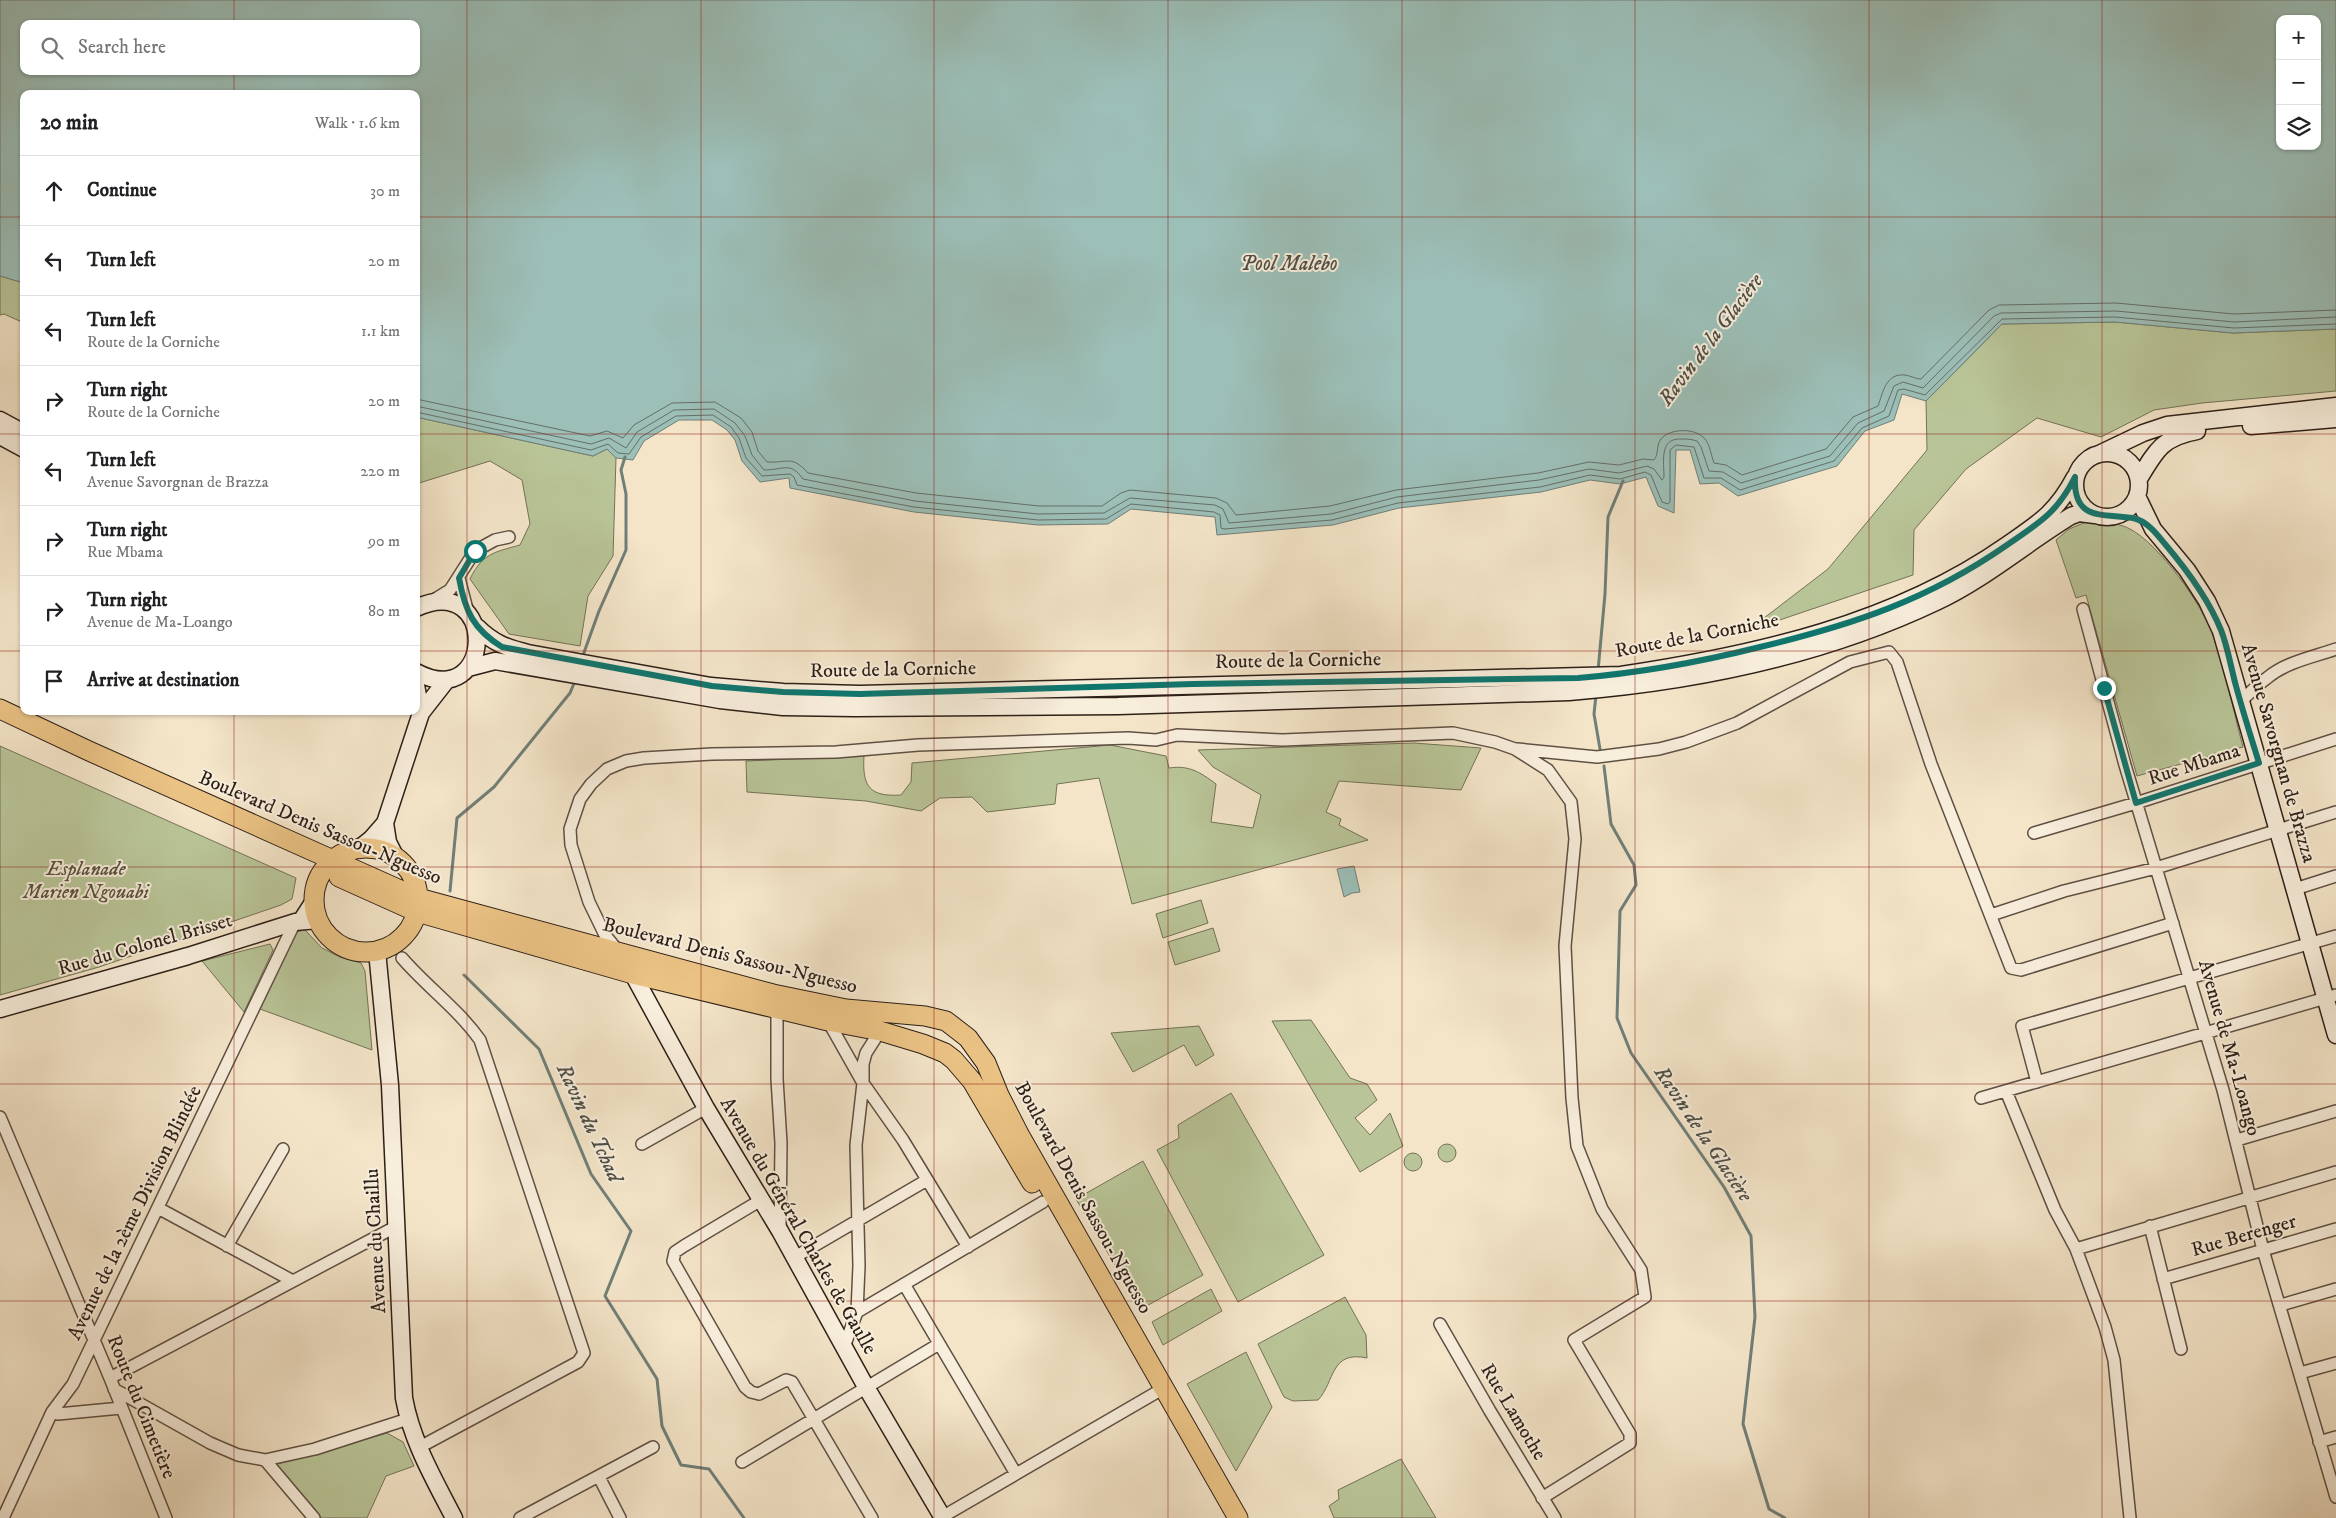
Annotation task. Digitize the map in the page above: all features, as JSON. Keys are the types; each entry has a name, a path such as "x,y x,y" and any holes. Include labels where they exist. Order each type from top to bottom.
{"main road":[{"name":"Route de la Corniche","path":"1856,628 1986,560 2052,513 2061,503 2084,462 2143,433 2167,425 2336,406"},
{"path":"2138,479 2161,445 2178,435 2336,418"},
{"path":"0,420 20,431"},
{"path":"0,436 20,447"},
{"path":"2100,454 2111,453 2121,456 2130,463 2138,479 2137,496"},
{"path":"2075,477 2075,489 2078,500 2085,509 2101,516"},
{"name":"Route de la Corniche","path":"446,681 457,677 468,668 495,661 528,660 720,700 783,707 864,708 1118,706 1570,692 1638,686 1764,662 1937,601 1972,582 2071,516 2078,513 2101,516 2120,514 2130,507 2137,496"},
{"name":"Avenue Savorgnan de Brazza","path":"2137,496 2153,529 2187,570 2207,601 2221,631 2310,944 2330,997 2336,1035"},
{"name":"Avenue Savorgnan de Brazza","path":"2101,516 2134,518 2153,529"},
{"name":"Route de la Corniche","path":"432,601 446,601 459,606 502,647 528,660"},
{"path":"420,606 432,601"},
{"path":"468,668 474,658 478,643 473,621"},
{"path":"420,674 430,679 446,681"},
{"path":"361,848 372,839 385,823 421,713 446,681"},
{"path":"420,707 421,713"},
{"name":"Boulevard Denis Sassou-Nguesso","path":"0,709 327,865"},
{"name":"Boulevard Denis Sassou-Nguesso","path":"0,720 418,905 633,974 828,1021 880,1031 945,1053 962,1067 987,1103 1043,1202 1238,1518"},
{"path":"385,823 388,842 395,856"},
{"path":"361,848 379,849 395,856 407,867 415,882 418,905 412,926 403,938 391,946 377,951 363,952 349,949 305,921 314,901 316,885 327,865 346,852 361,848"},
{"name":"Boulevard Denis Sassou-Nguesso","path":"418,905 620,953 823,1005 925,1016 946,1021 959,1030 986,1063 999,1096 1020,1136 1226,1518"},
{"name":"Rue du Colonel Brisset","path":"0,1009 305,921"},
{"name":"Avenue du Chaillu","path":"377,951 390,1085 398,1226 404,1398 408,1419 418,1448 454,1518"},
{"name":"Avenue du Général Charles de Gaulle","path":"620,953 706,1108 780,1231 866,1387 943,1518"}],"street":[{"path":"432,601 450,590 475,551 495,540 509,538"},
{"path":"459,578 473,621"},
{"name":"Avenue de Ma-Loango","path":"2083,609 2136,803 2237,1140 2263,1250 2281,1305 2336,1497"},
{"path":"2240,702 2268,677 2282,669 2336,649"},
{"path":"1515,749 1597,757 1659,749 1686,742 1737,723 1850,662 1889,652 1897,662 1931,764 2009,964 2015,970 2173,923"},
{"path":"620,953 604,935 588,902 574,861 570,829 580,799 590,784 607,769 626,761 712,754 836,752 918,745 1128,738 1156,740 1177,735 1283,740 1453,733 1495,742 1515,749 1548,770 1571,802 1575,839 1565,946 1572,1098 1577,1146 1602,1209 1641,1270 1645,1297 1574,1340 1630,1434 1630,1443 1542,1498"},
{"name":"Rue Mbama","path":"2034,833 2136,803 2336,738"},
{"path":"1991,915 2042,898 2156,868 2336,812"},
{"path":"2295,888 2336,876"},
{"name":"Avenue de la 2ème Division Blindée","path":"3,1518 52,1412 73,1384 158,1208 305,921"},
{"path":"2037,1082 2022,1026 2336,936"},
{"path":"402,958 435,993 465,1019 480,1040 584,1353 578,1362 418,1448"},
{"path":"1981,1098 2330,997"},
{"path":"777,1009 777,1079 781,1142 780,1231"},
{"path":"828,1021 863,1083 898,1133 968,1247"},
{"path":"844,1347 856,1312 858,1220 856,1145 863,1083 863,1064 866,1053 880,1031"},
{"path":"2006,1092 2056,1210 2076,1249 2105,1327 2114,1360 2130,1518"},
{"path":"642,1144 706,1108"},
{"path":"2237,1140 2336,1111"},
{"name":"Route du Cimetière","path":"0,1116 112,1383 166,1518"},
{"path":"227,1246 283,1149"},
{"path":"2076,1249 2336,1172"},
{"path":"795,1257 927,1180"},
{"path":"761,1200 675,1252 673,1261 745,1387 750,1392 759,1394 789,1380 814,1418 872,1518"},
{"path":"856,1312 1043,1202"},
{"path":"158,1208 291,1280"},
{"path":"398,1226 291,1280 112,1383 210,1444 238,1455 265,1460 314,1449 408,1419"},
{"path":"2150,1226 2181,1349"},
{"name":"Rue Berenger","path":"2163,1279 2336,1229"},
{"path":"904,1284 1016,1474"},
{"path":"2281,1305 2336,1289"},
{"name":"Rue Lamothe","path":"1440,1324 1555,1518"},
{"path":"742,1462 939,1344"},
{"path":"2300,1373 2336,1363"},
{"path":"943,1518 1159,1391"},
{"path":"52,1412 58,1414 122,1408"},
{"path":"2319,1442 2336,1437"},
{"path":"520,1518 652,1447"},
{"path":"265,1460 314,1518"},
{"path":"599,1477 620,1518"}],"green space":[{"path":"0,276 20,282 20,321 4,314 0,315"},
{"path":"2115,322 2233,333 2336,329 2336,391 2202,403 2154,410 2101,437 2037,418 1966,469 1914,530 1913,575 1747,631 1828,569 1927,450 1926,401 2002,324"},
{"path":"420,418 593,456 607,449 616,458 613,556 588,596 580,646 509,634 470,579 484,559 496,552 520,545 530,524 522,480 490,461 420,483"},
{"path":"2086,522 2108,523 2130,529 2154,548 2179,576 2200,608 2213,636 2226,677 2243,747 2137,776 2086,595 2076,598 2056,540 2069,529"},
{"path":"1414,743 1481,748 1461,790 1339,781 1326,812 1341,819 1339,825 1368,840 1132,904 1099,778 1057,784 1055,804 987,812 972,797 940,798 921,811 866,801 747,792 746,761 864,756 865,775 870,788 882,794 901,795 911,782 912,763 1110,745 1166,756 1169,768 1183,768 1199,773 1216,784 1211,822 1253,828 1261,795 1213,767 1198,750"},
{"name":"Esplanade Marien Ngouabi","path":"0,746 296,878 292,899 281,905 99,967 0,995"},
{"path":"1201,900 1208,923 1163,938 1156,914"},
{"path":"1213,928 1220,951 1175,965 1168,942"},
{"path":"305,930 322,948 340,957 361,963 365,971 372,1050 260,1009 295,932"},
{"path":"270,944 273,950 244,1012 202,961"},
{"path":"1311,1020 1350,1078 1367,1084 1377,1100 1355,1118 1370,1135 1390,1113 1403,1146 1360,1172 1272,1021"},
{"path":"1199,1026 1214,1055 1196,1066 1184,1045 1133,1072 1111,1033"},
{"path":"1231,1093 1324,1255 1238,1302 1157,1150 1179,1138 1178,1125"},
{"path":"1447,1144 1455,1149 1456,1153 1451,1161 1447,1162 1439,1157 1438,1153 1443,1145"},
{"path":"1413,1153 1421,1158 1422,1162 1417,1170 1413,1171 1405,1166 1404,1162 1409,1154"},
{"path":"1143,1161 1203,1275 1141,1309 1076,1199"},
{"path":"1211,1289 1222,1311 1163,1345 1152,1322"},
{"path":"1345,1297 1366,1335 1367,1358 1355,1357 1340,1363 1318,1400 1293,1401 1284,1397 1258,1344"},
{"path":"1246,1352 1272,1407 1236,1471 1187,1384"},
{"path":"387,1433 403,1442 414,1466 386,1476 367,1518 320,1518 274,1465"},
{"path":"1401,1459 1436,1518 1334,1518 1329,1506 1339,1499 1338,1490"}],"water":[{"name":"Pool Malebo","path":"0,0 2336,0 2336,329 2233,333 2115,322 2002,324 1926,401 1902,394 1894,420 1865,431 1837,466 1738,496 1719,483 1700,484 1690,450 1676,450 1674,513 1658,506 1646,477 1620,484 1590,480 1541,492 1399,508 1333,525 1217,535 1215,517 1131,509 1108,524 1038,525 914,512 790,488 789,478 760,482 742,461 735,440 727,430 712,420 679,420 644,441 633,460 616,458 607,449 593,456 420,418 420,90 20,90 20,282 0,276"},
{"path":"1354,866 1360,892 1344,897 1337,869"}],"waterway":[{"name":"Ravin du Tchad","path":"582,658 599,611 626,550 626,494 621,470 625,457"},
{"name":"Ravin de la Glacière","path":"1598,671 1605,594 1608,517 1623,481"},
{"name":"Ravin du Tchad","path":"450,891 457,818 494,787 570,693 575,681"},
{"name":"Ravin de la Glacière","path":"1596,695 1594,714 1600,749"},
{"name":"Ravin de la Glacière","path":"1604,766 1611,824 1634,865 1636,885 1620,911 1617,1018 1631,1053 1724,1187 1751,1236 1755,1317 1743,1424 1769,1509 1785,1518"},
{"name":"Ravin du Tchad","path":"464,975 539,1049 591,1174 631,1231 605,1296 657,1379 662,1426 681,1465 709,1469 744,1518"}],"route":[{"path":"475,551 462,569 459,578 462,596 469,614 477,627 488,638 502,647 712,686 783,692 860,694 1193,684 1578,678 1622,675 1669,668 1800,638 1854,622 1920,596 1964,574 2052,513 2061,503 2075,477 2075,489 2078,500 2085,509 2095,515 2134,518 2153,529 2187,570 2207,601 2221,631 2259,763 2136,803 2104,688"}]}
